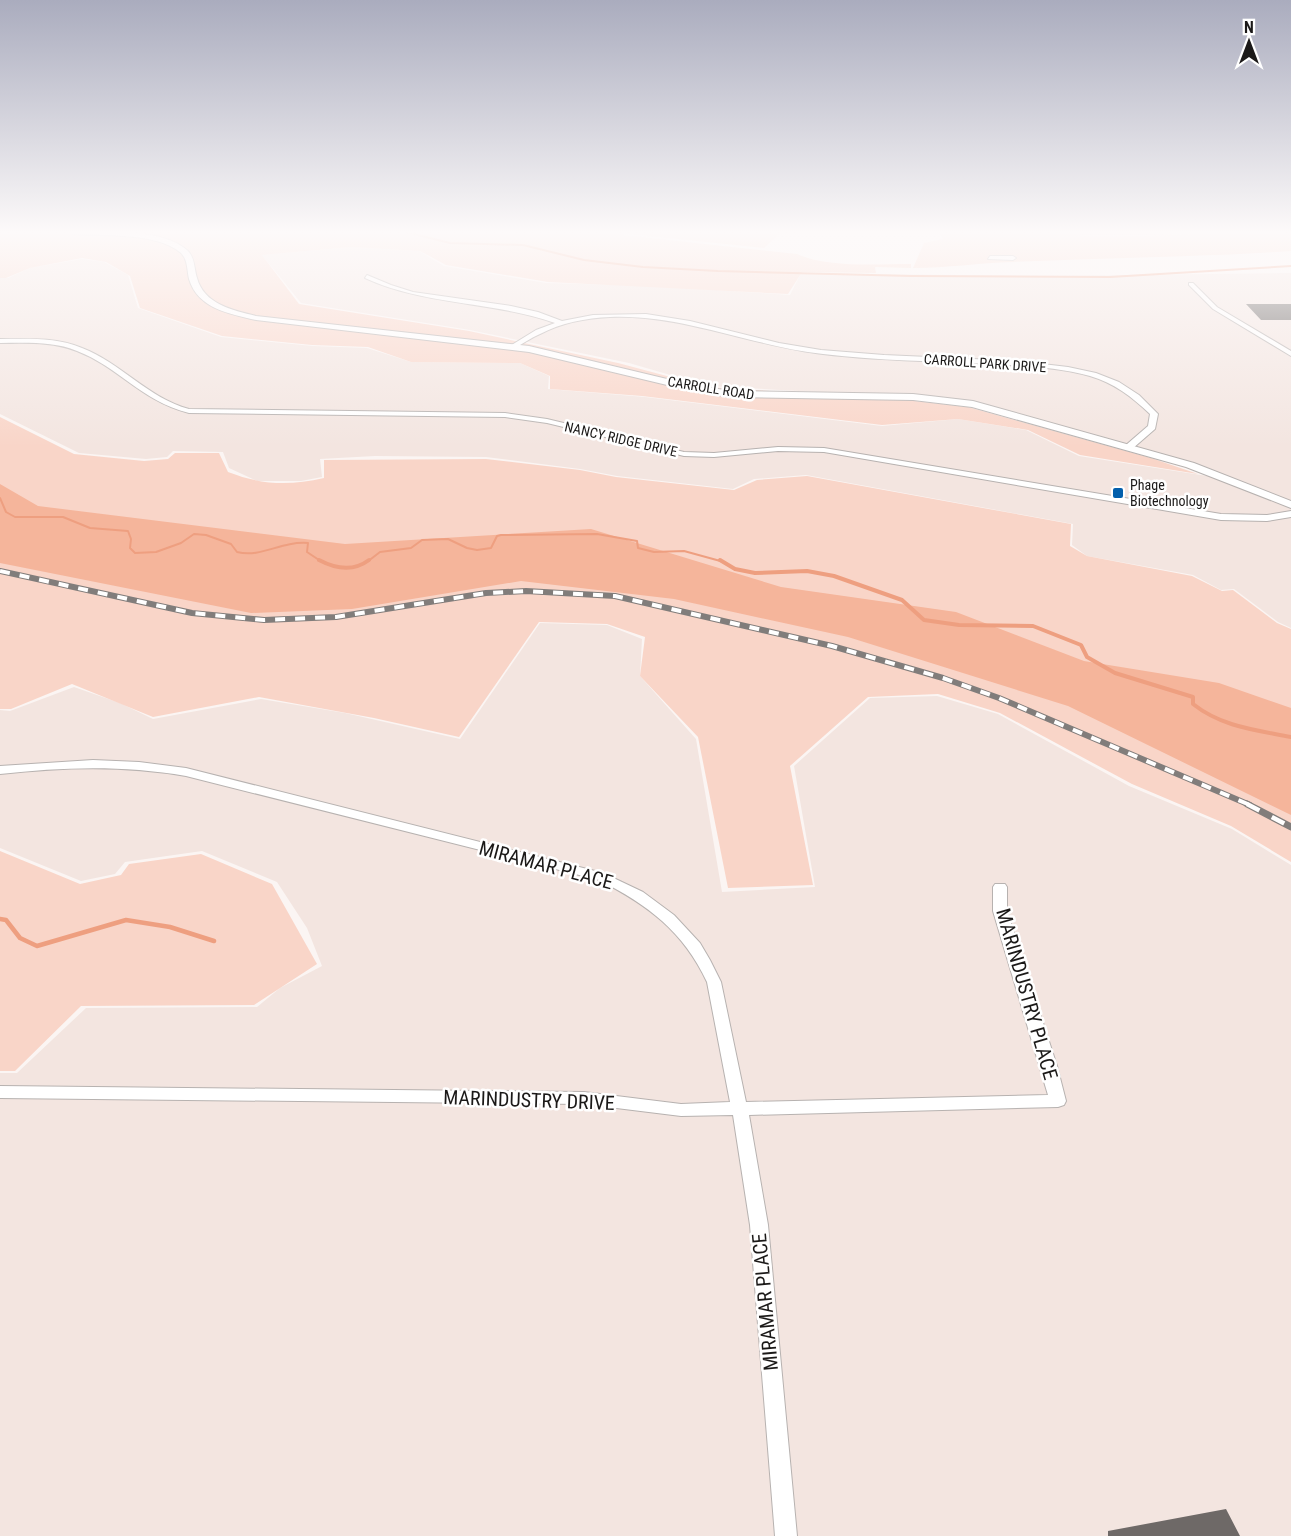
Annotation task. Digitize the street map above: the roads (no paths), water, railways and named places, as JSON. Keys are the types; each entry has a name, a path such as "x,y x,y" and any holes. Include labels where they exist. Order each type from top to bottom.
{"main road":[{"name":"CARROLL ROAD","path":"214,304 231,312 278,321 544,352 688,387 730,394 913,397 973,404 1129,447 1219,475 1291,505"}],"street":[{"path":"491,304 513,307 559,322"},
{"path":"1209,304 1291,354"},
{"name":"CARROLL PARK DRIVE","path":"559,322 601,316 651,315 761,340 829,352 1038,366 1094,377 1120,386 1137,396 1154,414 1152,427 1129,447"},
{"path":"512,347 531,333 559,322"},
{"name":"NANCY RIDGE DRIVE","path":"0,341 41,342 77,348 89,353 164,404 189,411 505,416 547,421 684,454 714,455 778,449 824,450 1221,517 1267,518 1291,514"},
{"name":"MIRAMAR PLACE","path":"0,770 86,763 125,763 173,769 603,877 633,891 657,906 681,927 707,964 719,1002 740,1110 759,1225 786,1536"},
{"name":"MARINDUSTRY PLACE","path":"1000,887 1000,911 1058,1101"},
{"name":"MARINDUSTRY DRIVE","path":"0,1092 584,1098 681,1110 1058,1101"}],"waterway":[{"path":"0,498 6,512 15,517 63,517 90,528 128,531 131,539 130,548 135,553 156,552 181,543 194,534 206,535 231,544 237,552 246,553 255,553 289,544 308,543 307,552 319,560"},
{"path":"367,562 380,552 411,548 422,540 448,539 477,550 491,548 497,536 501,535 597,534 637,541 638,548 654,552 684,551 723,562"},
{"path":"319,560 344,568 351,568 369,560"},
{"path":"723,562 735,569 755,573 807,571 834,576 902,600 924,620 959,625 1033,626 1081,645 1087,657 1115,673 1193,697 1193,704 1216,718 1252,730 1291,737"},
{"path":"0,919 6,920 20,938 37,946 126,920 170,927 214,941"}],"railway":[{"path":"0,571 192,613 264,620 336,617 486,593 526,591 615,596 832,646 943,678 999,698 1250,805"},
{"path":"1247,804 1291,827"}],"place":[{"name":"Phage Biotechnology","path":"1118,493"}]}
